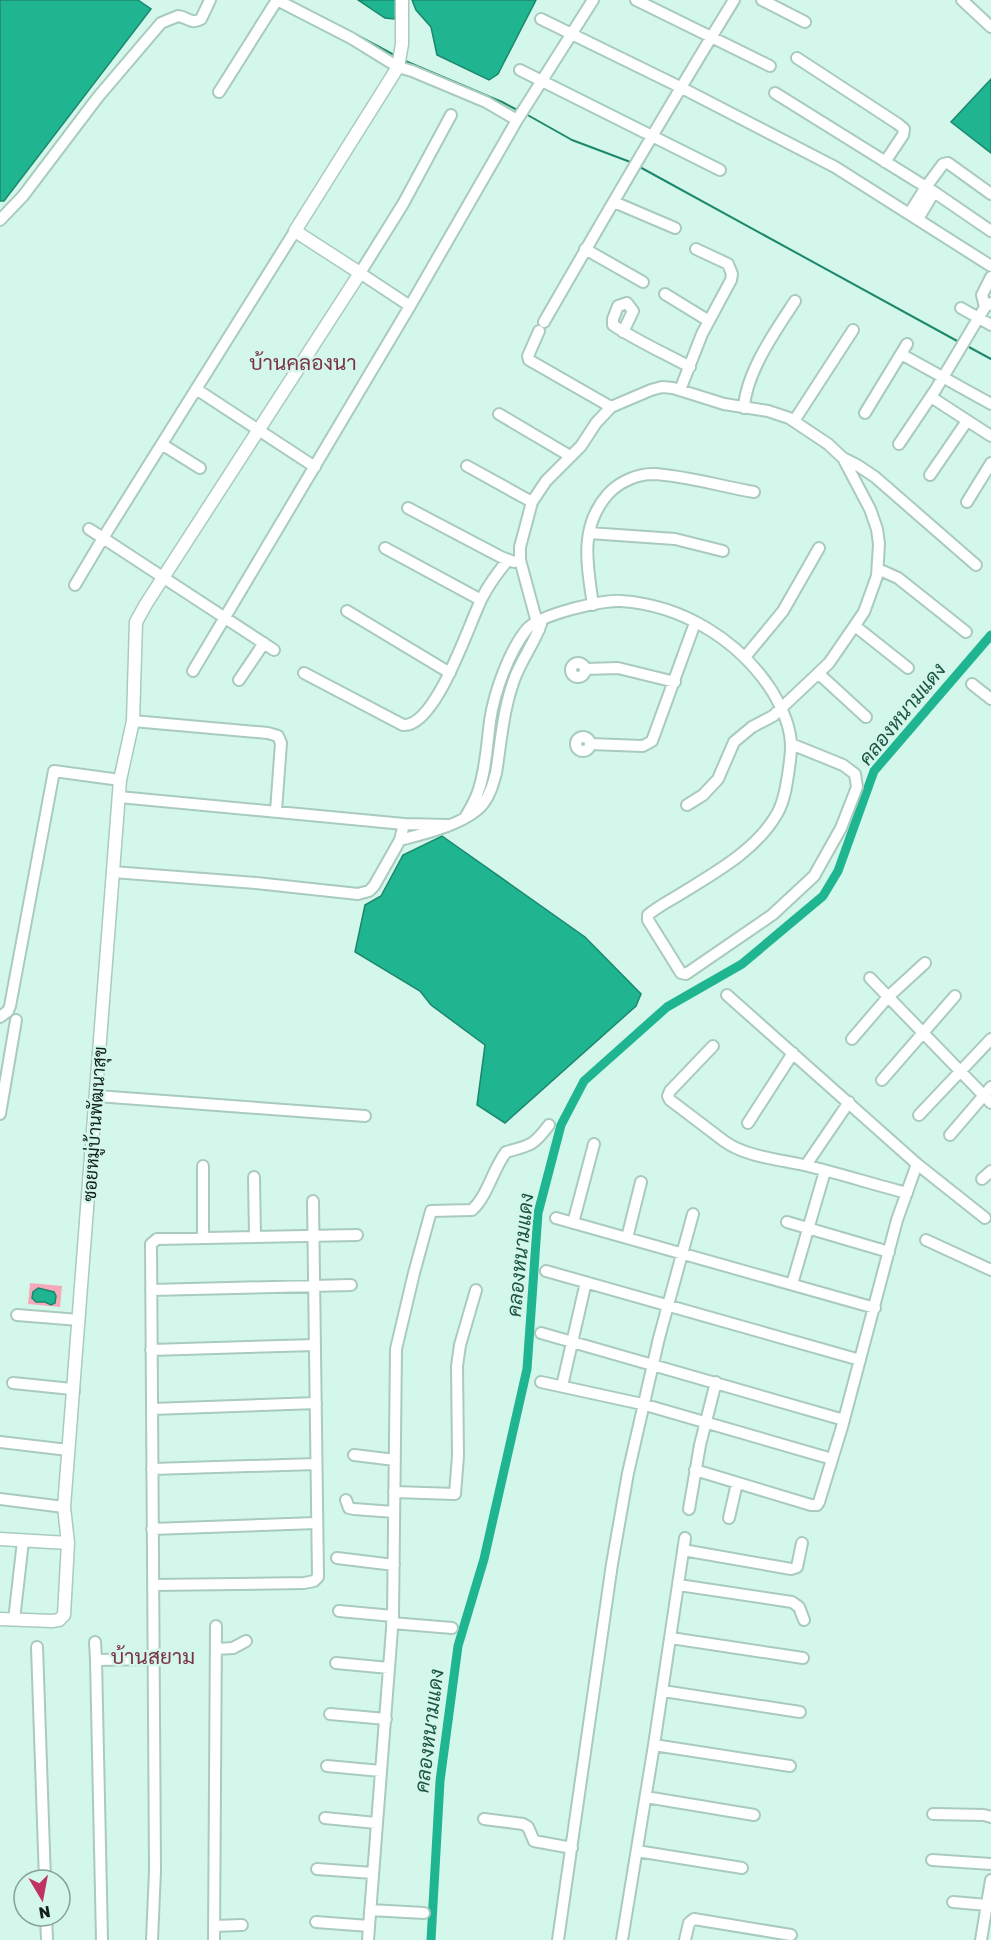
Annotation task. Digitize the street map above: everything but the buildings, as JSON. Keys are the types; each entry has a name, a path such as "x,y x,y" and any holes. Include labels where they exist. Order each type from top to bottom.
{"street":[{"path":"0,220 23,196 98,97 161,23 178,16 191,22 198,21 210,0"},
{"path":"219,92 277,0 351,38 398,67 521,115"},
{"path":"75,585 398,67 402,44 402,0"},
{"path":"193,671 521,115 593,0"},
{"path":"636,0 770,66"},
{"path":"611,407 529,360 528,356 541,326 637,164 650,136 734,0"},
{"path":"762,0 805,22"},
{"path":"962,0 991,27"},
{"path":"541,19 835,167 991,266"},
{"path":"797,58 904,129 903,135 885,162"},
{"path":"520,70 720,170"},
{"path":"775,93 930,189 991,231"},
{"path":"360,273 403,204 451,115"},
{"path":"914,217 944,164 948,163 991,194"},
{"path":"614,202 675,228"},
{"path":"295,231 410,306"},
{"path":"585,249 643,282"},
{"path":"680,390 710,321 731,280 729,264 696,249"},
{"name":"ซอยหมู่บ้านพัฒนาสุข","path":"0,1619 52,1621 59,1620 64,1615 68,1543 64,1507 67,1449 97,1095 120,780 133,721 136,622 360,273"},
{"path":"899,444 988,305 982,295 991,277"},
{"path":"665,294 710,321"},
{"path":"744,408 748,382 774,333 795,301"},
{"path":"960,308 991,324"},
{"path":"794,420 854,330"},
{"path":"623,332 690,367"},
{"path":"865,413 907,344"},
{"path":"901,354 991,404"},
{"path":"540,623 520,563 520,547 532,502 546,481 587,439 604,413 611,407 662,387 680,390 724,404 768,411 794,420 828,444 843,458 875,477 976,566"},
{"path":"196,389 315,467"},
{"path":"931,397 991,436"},
{"path":"499,414 570,456"},
{"path":"930,475 967,421"},
{"path":"163,445 200,468"},
{"path":"687,806 703,795 718,779 734,742 773,716 818,673 840,648 864,612 878,569 877,528 870,509 843,458"},
{"path":"967,502 991,463"},
{"path":"467,466 532,502"},
{"path":"593,604 587,566 589,533 595,510 612,489 632,478 645,475 665,475 754,492"},
{"path":"408,508 507,560 520,563"},
{"path":"89,529 274,650"},
{"path":"589,533 675,539 723,551"},
{"path":"385,548 481,600"},
{"path":"745,657 783,611 819,548"},
{"path":"304,673 403,725 413,724 430,705 450,673 481,600 507,560"},
{"path":"878,569 890,572 966,632"},
{"path":"400,840 437,831 475,812 483,804 492,786 508,696 519,666 540,623 563,612 593,604 619,601 667,609 714,632 745,657 765,680 782,708 791,744 787,783 779,811 764,831 734,859 648,915 648,920 683,974 690,972 724,950 772,915 792,897 814,876 841,828 857,787 855,774 843,765 791,744"},
{"path":"347,611 450,673"},
{"path":"590,744 643,746 649,744 656,735 696,623"},
{"path":"855,626 908,668"},
{"path":"239,680 264,643"},
{"path":"585,669 618,668 675,682"},
{"path":"818,673 866,717"},
{"path":"972,684 989,695"},
{"path":"133,721 257,732 278,736 281,743 276,811"},
{"path":"0,1017 8,1011 10,1006 54,771 120,780"},
{"path":"119,796 404,824 449,825"},
{"path":"113,872 256,883 358,894 369,891 374,886 400,840 404,824"},
{"path":"852,1039 888,997 925,963"},
{"path":"870,978 961,1072 989,1095 950,1135"},
{"path":"727,995 917,1164 985,1218"},
{"path":"882,1080 955,996"},
{"path":"0,1114 16,1020"},
{"path":"919,1115 991,1039"},
{"path":"713,1046 670,1091 668,1096 670,1100 733,1148 806,1165 907,1193"},
{"path":"748,1123 793,1053"},
{"path":"97,1095 365,1116"},
{"path":"806,1165 849,1102"},
{"path":"368,1940 392,1619 398,1338 431,1211 472,1210 484,1195 495,1166 506,1152 529,1146 549,1125"},
{"path":"573,1223 594,1144"},
{"path":"695,1470 817,1505 822,1498 889,1252 917,1164"},
{"path":"203,1166 203,1237"},
{"path":"792,1284 825,1171"},
{"path":"982,1179 991,1171"},
{"path":"254,1177 255,1236"},
{"path":"627,1238 641,1182"},
{"path":"153,1585 311,1582 318,1575 313,1201"},
{"path":"558,1940 617,1533 642,1404 693,1214"},
{"path":"556,1218 875,1308"},
{"path":"787,1222 889,1252"},
{"path":"152,1940 156,1871 150,1248 153,1240 157,1239 357,1235"},
{"path":"926,1240 991,1270"},
{"path":"546,1271 860,1360"},
{"path":"562,1386 586,1282"},
{"path":"151,1290 351,1285"},
{"path":"394,1492 455,1494 458,1456 457,1366 460,1345 476,1290"},
{"path":"17,1314 79,1320"},
{"path":"542,1333 844,1420"},
{"path":"151,1350 315,1345"},
{"path":"541,1382 642,1404 832,1459"},
{"path":"688,1509 716,1382"},
{"path":"13,1383 73,1390"},
{"path":"152,1409 316,1403"},
{"path":"0,1442 67,1449"},
{"path":"354,1455 395,1460"},
{"path":"152,1468 316,1464"},
{"path":"729,1518 736,1483"},
{"path":"0,1499 64,1507"},
{"path":"346,1500 350,1508 354,1509 394,1512"},
{"path":"152,1529 316,1524"},
{"path":"622,1940 663,1691 685,1538"},
{"path":"0,1539 68,1543"},
{"path":"14,1620 23,1540"},
{"path":"683,1550 791,1569 799,1564 802,1543"},
{"path":"337,1558 394,1565"},
{"path":"679,1585 792,1602 799,1607 804,1620"},
{"path":"339,1611 452,1628"},
{"path":"214,1940 216,1626"},
{"path":"671,1638 803,1658"},
{"path":"216,1649 233,1648 246,1641"},
{"path":"95,1642 102,1940"},
{"path":"37,1647 45,1868"},
{"path":"96,1660 154,1659"},
{"path":"336,1663 389,1668"},
{"path":"663,1691 800,1712"},
{"path":"330,1714 386,1719"},
{"path":"654,1745 790,1766"},
{"path":"327,1766 381,1771"},
{"path":"646,1797 754,1815"},
{"path":"933,1814 991,1817"},
{"path":"325,1818 376,1823"},
{"path":"484,1819 523,1824 528,1827 534,1840 572,1848"},
{"path":"637,1851 742,1868"},
{"path":"932,1860 991,1864"},
{"path":"317,1869 373,1874"},
{"path":"981,1940 991,1880"},
{"path":"953,1902 987,1905"},
{"path":"370,1910 424,1913"},
{"path":"685,1940 687,1926 694,1919 791,1935"},
{"path":"316,1922 369,1926"},
{"path":"214,1926 242,1925"}],"shaded area":[{"path":"0,0 138,0 151,9 4,201 0,201"},
{"path":"358,0 397,0 397,13 394,19 385,18"},
{"path":"412,0 536,0 498,74 489,80 437,55 431,27 416,10"},
{"path":"991,79 991,153 951,122"},
{"path":"442,836 585,937 641,994 636,1006 505,1123 477,1105 485,1045 431,1005 420,991 355,952 365,905 381,896 403,855"},
{"path":"30,1283 62,1286 60,1307 28,1304"},
{"path":"38,1288 54,1292 55,1303 51,1305 36,1302 32,1298 33,1292"}],"waterway":[{"path":"353,33 396,56"},
{"path":"403,60 519,111"},
{"path":"524,113 572,140 633,163"},
{"path":"638,166 959,342"},
{"path":"967,346 991,359"},
{"name":"คลองหนามแดง","path":"431,1940 440,1781 458,1646 484,1559 527,1369 538,1213 561,1125 584,1081 667,1007 742,964 823,896 838,871 874,771 991,635"}],"district":[{"name":"บ้านคลองนา","path":"303,363"},
{"name":"บ้านสยาม","path":"153,1657"}]}
